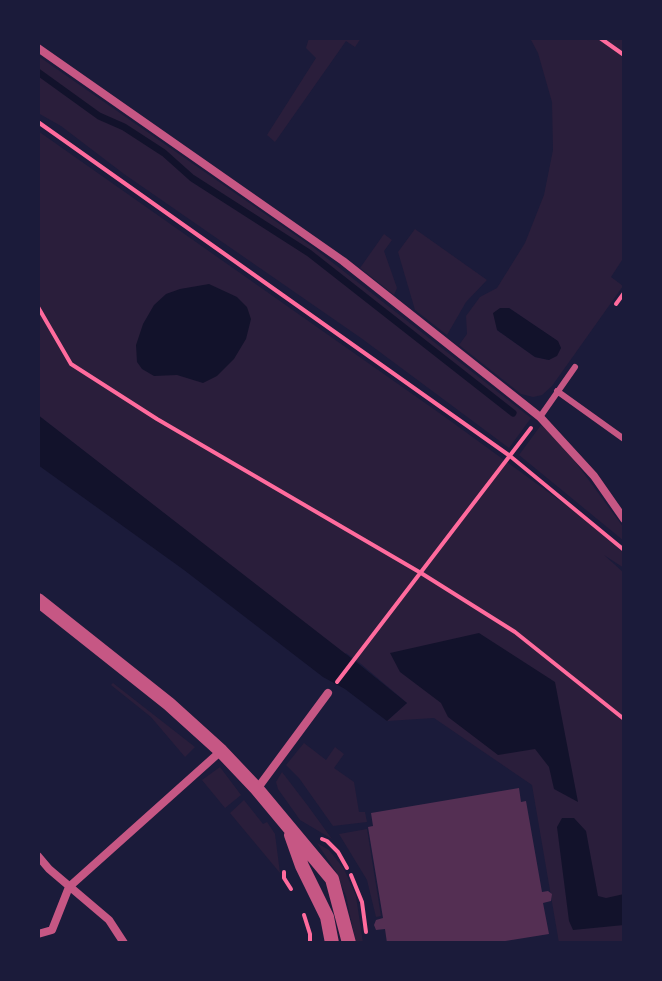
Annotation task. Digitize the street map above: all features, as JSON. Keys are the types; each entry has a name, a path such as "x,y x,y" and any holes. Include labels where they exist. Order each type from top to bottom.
{"street":[{"path":"38,48 343,261 540,417 594,476 624,519"},
{"path":"38,600 169,704 257,789 332,879 349,943"},
{"path":"257,789 328,693"},
{"path":"38,934 52,930 69,887 221,751"},
{"path":"288,827 302,866 327,917 332,943"},
{"path":"38,856 109,920 124,943"}],"lane":[{"path":"540,417 575,367"},
{"path":"557,391 624,439"}],"path":[{"path":"600,38 624,55"},
{"path":"38,122 510,456 624,550"},
{"path":"616,304 624,293"},
{"path":"38,307 71,364 157,419 421,573 515,632 624,719"},
{"path":"328,693 527,434"},
{"path":"284,878 295,894"},
{"path":"300,905 310,943"}],"shaded area":[{"path":"309,38 361,38 355,47 346,41 275,142 267,135 316,58 306,48"},
{"path":"530,38 624,38 624,257 611,277 623,286 552,386 542,395 533,397 521,394 459,345 467,334 466,316 480,297 497,288 525,243 544,195 553,150 552,102 538,53","holes":["509,308 557,341 561,348 549,360 535,357 497,330"]},
{"path":"38,56 314,248 531,418 509,448 361,338 124,174 61,126 38,113"},
{"path":"38,131 445,417 599,529 624,551 624,568 604,555 624,573 624,943 559,943 532,785 434,718 387,721 407,703 361,664 346,653 344,655 38,415"},
{"path":"415,229 487,280 466,302 447,335 415,310 398,252"},
{"path":"384,234 392,240 384,251 397,288 394,295 360,268"},
{"path":"209,284 237,297 247,307 251,319 246,339 234,359 217,376 203,383 177,375 154,376 142,369 137,362 136,345 154,305 166,294"},
{"path":"500,308 509,308 558,341 561,348 557,356 549,360 535,357 497,330 493,313"},
{"path":"38,415 407,703 387,721 38,465"},
{"path":"541,425 560,441 624,528 624,541 519,455"},
{"path":"479,633 555,682 578,802 554,789 549,767 535,749 498,755 448,717 441,703 400,672 390,653"},
{"path":"113,683 195,747 185,757 151,717 111,685"},
{"path":"304,743 326,760 335,747 344,754 334,768 354,782 359,812 365,812 367,822 333,826 286,765"},
{"path":"220,767 241,795 225,808 202,780"},
{"path":"282,772 332,839 300,820 278,789 276,782"},
{"path":"244,800 275,834 280,873 230,813"},
{"path":"562,818 574,818 586,831 598,896 606,898 624,894 624,925 573,930 569,921 557,827"},
{"path":"367,829 381,916 376,917 367,880 339,834"},
{"path":"317,843 329,850 344,869 356,896 363,943 356,943 346,896 336,872"}],"building":[{"path":"519,788 521,802 526,801 542,892 552,894 551,901 543,903 549,934 493,943 387,943 385,929 376,930 374,925 376,920 383,918 368,827 373,826 371,813"}],"waterway":[{"path":"38,72 99,116 124,127 164,153 192,178 309,253 513,413"}]}
